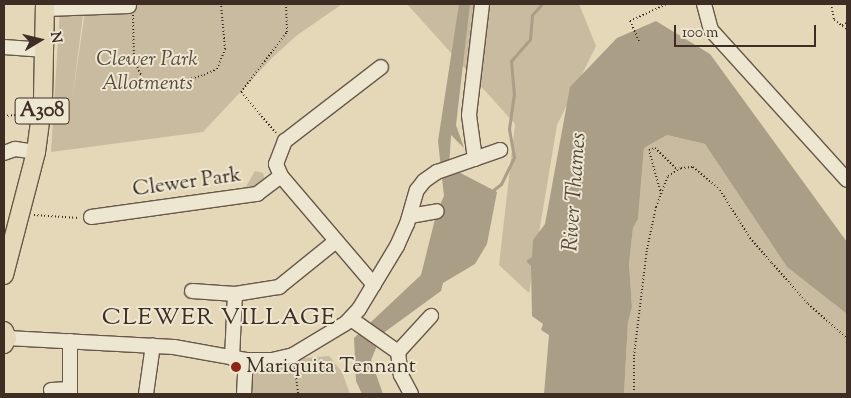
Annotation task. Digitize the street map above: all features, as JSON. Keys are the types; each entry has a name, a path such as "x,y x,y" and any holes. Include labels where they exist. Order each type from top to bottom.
{"main road":[{"name":"A308","path":"4,276 36,152 41,114 45,50 45,6"}],"street":[{"path":"475,159 469,115 482,4"},
{"path":"704,4 711,30 847,180"},
{"path":"45,6 129,6"},
{"path":"4,48 45,50"},
{"path":"374,285 282,176 276,164 286,142 381,67"},
{"path":"4,153 15,149 36,152"},
{"path":"5,338 70,340 153,346 239,359 272,360 293,355 355,322 410,216 416,190 437,172 500,150"},
{"name":"Clewer Park","path":"91,217 257,194 282,176"},
{"path":"410,216 437,211"},
{"path":"192,292 235,294 279,287 336,241"},
{"path":"235,294 239,359 244,394"},
{"path":"410,394 401,375 401,348 431,316"},
{"path":"355,322 382,341 401,348"},
{"path":"51,390 70,392 70,340"},
{"path":"146,394 153,346"}],"path":[{"path":"129,6 135,23 134,60 144,80 161,87 204,76 217,69 225,49 221,4"},
{"path":"286,4 287,32 241,92 286,142"},
{"path":"640,41 630,21 666,4"},
{"path":"831,4 834,20 847,29"},
{"path":"842,26 847,23"},
{"path":"4,116 41,114"},
{"path":"661,194 649,150 655,148 678,170"},
{"path":"634,394 634,356 646,258 661,194 668,176 678,170 693,168 704,175 720,190 750,238 808,304 847,338"},
{"path":"28,214 91,217"},
{"path":"295,368 298,394"}],"green space":[{"name":"Clewer Park Allotments","path":"86,4 342,4 296,36 272,58 203,132 51,152 60,9 84,7 72,102"},
{"path":"407,4 579,4 596,46 557,125 529,293 499,265 515,124"},
{"path":"667,135 705,144 787,267 847,314 847,394 624,394 628,322 632,307 629,264 633,228 638,219 644,148"},
{"path":"255,171 263,173 266,183 243,192"},
{"path":"329,356 342,372 350,394 250,394 254,368 294,359"}],"water":[{"path":"459,4 470,4 456,125 464,148 451,135 449,167 497,192 487,244 475,264 443,283 441,291 382,334 371,360 383,394 362,394 356,381 354,338 421,275 437,211 444,196 438,141"},
{"name":"River Thames","path":"656,21 710,54 847,242 847,314 787,267 705,144 667,135 644,148 638,219 633,228 629,264 632,307 628,322 624,394 544,394 549,335 541,330 543,324 532,316 531,266 526,261 532,257 533,240 545,224 570,87 617,38"}],"waterway":[{"path":"492,191 501,184 514,157 509,129 514,95 511,61 530,39 532,15 542,4"}],"place":[{"name":"Mariquita Tennant","path":"236,367"}],"district":[{"name":"CLEWER VILLAGE","path":"219,319"}]}
